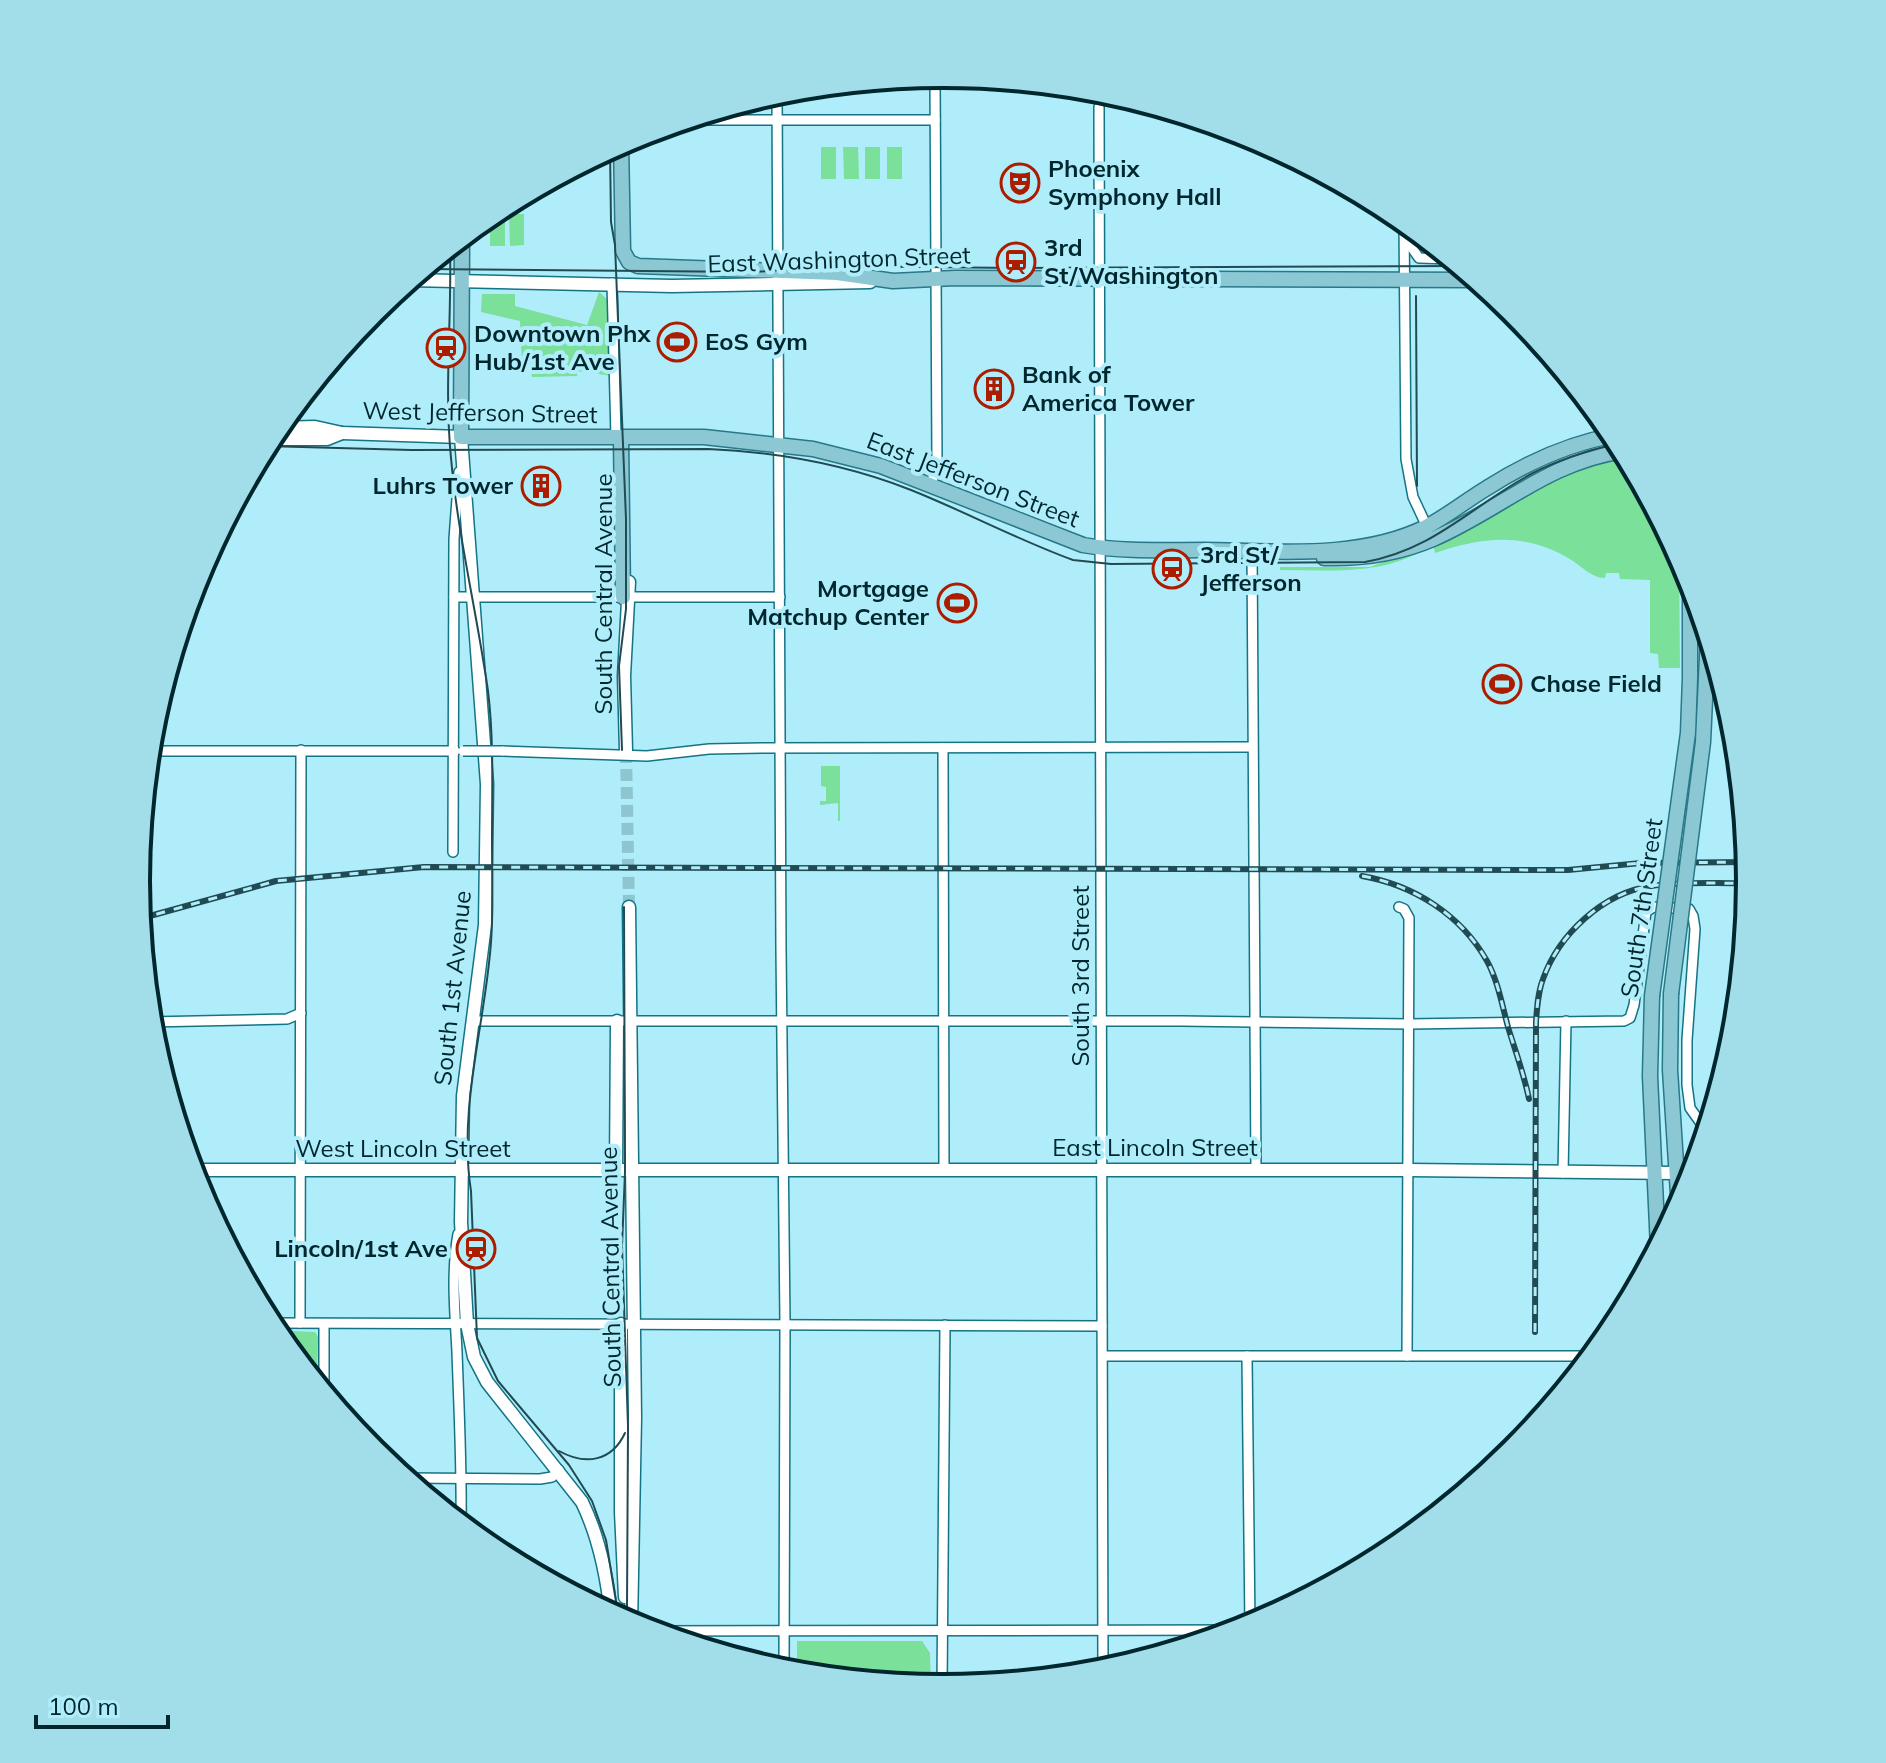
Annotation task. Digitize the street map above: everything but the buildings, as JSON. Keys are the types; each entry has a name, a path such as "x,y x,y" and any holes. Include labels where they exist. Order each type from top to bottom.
{"main road":[{"name":"East Washington Street","path":"621,156 623,251 629,262 644,267 776,278"},
{"name":"South 1st Avenue","path":"461,1324 465,1070 475,1021 487,900 487,784 469,520 461,456 462,250"},
{"name":"East Washington Street","path":"426,280 635,284 850,274 893,281 937,278 1460,280"},
{"name":"West Jefferson Street","path":"292,428 461,437 621,437"},
{"name":"West Jefferson Street","path":"284,439 327,439 342,433"},
{"name":"East Jefferson Street","path":"621,437 706,437 777,444 867,462 1065,540 1099,548 1260,551 1302,557 1349,558 1377,556 1574,463 1611,454"},
{"path":"621,437 626,519 624,597"},
{"name":"East Jefferson Street","path":"1429,533 1525,466 1564,449 1602,439"},
{"name":"South Central Avenue","path":"624,597 624,753"},
{"name":"South 7th Street","path":"1657,1228 1649,1053 1652,996 1688,733 1690,615"},
{"name":"South 7th Street","path":"1677,1183 1670,1070 1671,994 1702,753 1706,667"},
{"name":"South Central Avenue","path":"629,907 624,1021 633,1172 626,1324 635,1418 630,1611"},
{"path":"616,1172 624,1021"},
{"name":"East Lincoln Street","path":"616,1172 944,1169 1676,1173"},
{"name":"West Lincoln Street","path":"204,1170 616,1172"},
{"path":"461,1324 487,1382 582,1502 591,1521 608,1583 610,1601"}],"street":[{"path":"931,485 937,463 935,88"},
{"path":"777,106 784,1659"},
{"name":"South 3rd Street","path":"1099,107 1103,1659"},
{"path":"721,120 935,120"},
{"path":"1404,237 1419,258 1434,258"},
{"path":"1404,237 1408,477 1429,533"},
{"path":"612,283 616,417 621,437"},
{"name":"South 1st Avenue","path":"453,852 458,751 454,539 461,456"},
{"path":"1256,1171 1252,747 1260,551"},
{"path":"454,597 780,597"},
{"path":"161,751 502,751 647,756 709,749 1252,747"},
{"path":"943,748 944,1169"},
{"path":"300,1323 301,750"},
{"path":"1399,907 1409,918 1407,1356"},
{"path":"475,1021 1255,1021 1409,1024 1624,1021 1630,1018 1646,912 1653,907 1689,909 1695,929 1689,999 1687,1085 1690,1108 1699,1121"},
{"path":"162,1022 287,1019 301,1013"},
{"path":"1563,1173 1566,1021"},
{"name":"East Lincoln Street","path":"1676,1173 1680,1173"},
{"path":"284,1323 1102,1326"},
{"path":"324,1324 324,1378"},
{"path":"461,1324 461,1512"},
{"path":"942,1675 945,1325"},
{"path":"1103,1356 1579,1356"},
{"path":"1247,1356 1250,1614"},
{"path":"420,1478 540,1479 552,1477 559,1470"},
{"path":"682,1631 1207,1630"}],"green space":[{"path":"821,147 836,147 836,179 821,179"},
{"path":"843,147 858,147 859,179 844,179"},
{"path":"865,147 880,147 880,179 865,179"},
{"path":"887,147 902,147 902,179 887,179"},
{"path":"524,214 524,245 510,246 509,217"},
{"path":"505,220 505,246 490,246 490,231"},
{"path":"599,292 607,299 612,376 577,371 577,376 532,377 531,372 522,365 520,321 481,312 482,294 515,294 515,306 587,325"},
{"path":"1614,459 1655,531 1679,587 1680,668 1659,668 1658,654 1650,653 1650,580 1620,579 1619,573 1606,573 1605,578 1600,577 1551,550 1519,541 1469,543 1435,553 1433,545 1550,477"},
{"path":"1414,551 1416,554 1400,561 1367,568 1280,570 1280,567 1370,567"},
{"path":"821,766 840,766 840,821 838,803 820,805 820,801 826,801 826,787 821,786"},
{"path":"289,1331 315,1332 318,1337 317,1370"},
{"path":"797,1641 922,1641 930,1653 931,1675 839,1668 797,1661"}],"tunnel":[{"path":"626,751 629,907"}],"tram line":[{"path":"610,161 626,519 626,609 619,666 622,750"},
{"path":"450,260 448,405 451,458 488,691 492,747 492,933 472,1077 468,1134 477,1338 498,1381 569,1465 592,1501 606,1540 616,1604"},
{"path":"439,269 755,272 832,266 1443,266"},
{"path":"1416,296 1417,486"},
{"path":"280,446 411,450 708,449 786,456 836,466 886,481 1073,560 1111,564 1365,562 1390,556 1433,537 1511,485 1543,468 1606,447"},
{"path":"624,907 625,1172 622,1246 628,1426 627,1608"},
{"path":"559,1451 579,1458 597,1458 613,1450 625,1433"}],"railway":[{"path":"151,916 276,881 424,867 1568,870 1641,863 1736,862"},
{"path":"1362,876 1418,895 1450,916 1476,945 1497,985 1529,1099"},
{"path":"1535,1332 1536,1022 1540,989 1550,962 1585,918 1616,897 1651,886 1736,883"}],"place":[{"name":"Phoenix Symphony Hall","path":"1020,183"},
{"name":"3rd St/Washington","path":"1016,262"},
{"name":"EoS Gym","path":"677,342"},
{"name":"Downtown Phx Hub/1st Ave","path":"446,348"},
{"name":"Bank of America Tower","path":"994,389"},
{"name":"Luhrs Tower","path":"541,486"},
{"name":"3rd St/ Jefferson","path":"1172,569"},
{"name":"Mortgage Matchup Center","path":"957,603"},
{"name":"Chase Field","path":"1502,684"},
{"name":"Lincoln/1st Ave","path":"476,1249"}]}
